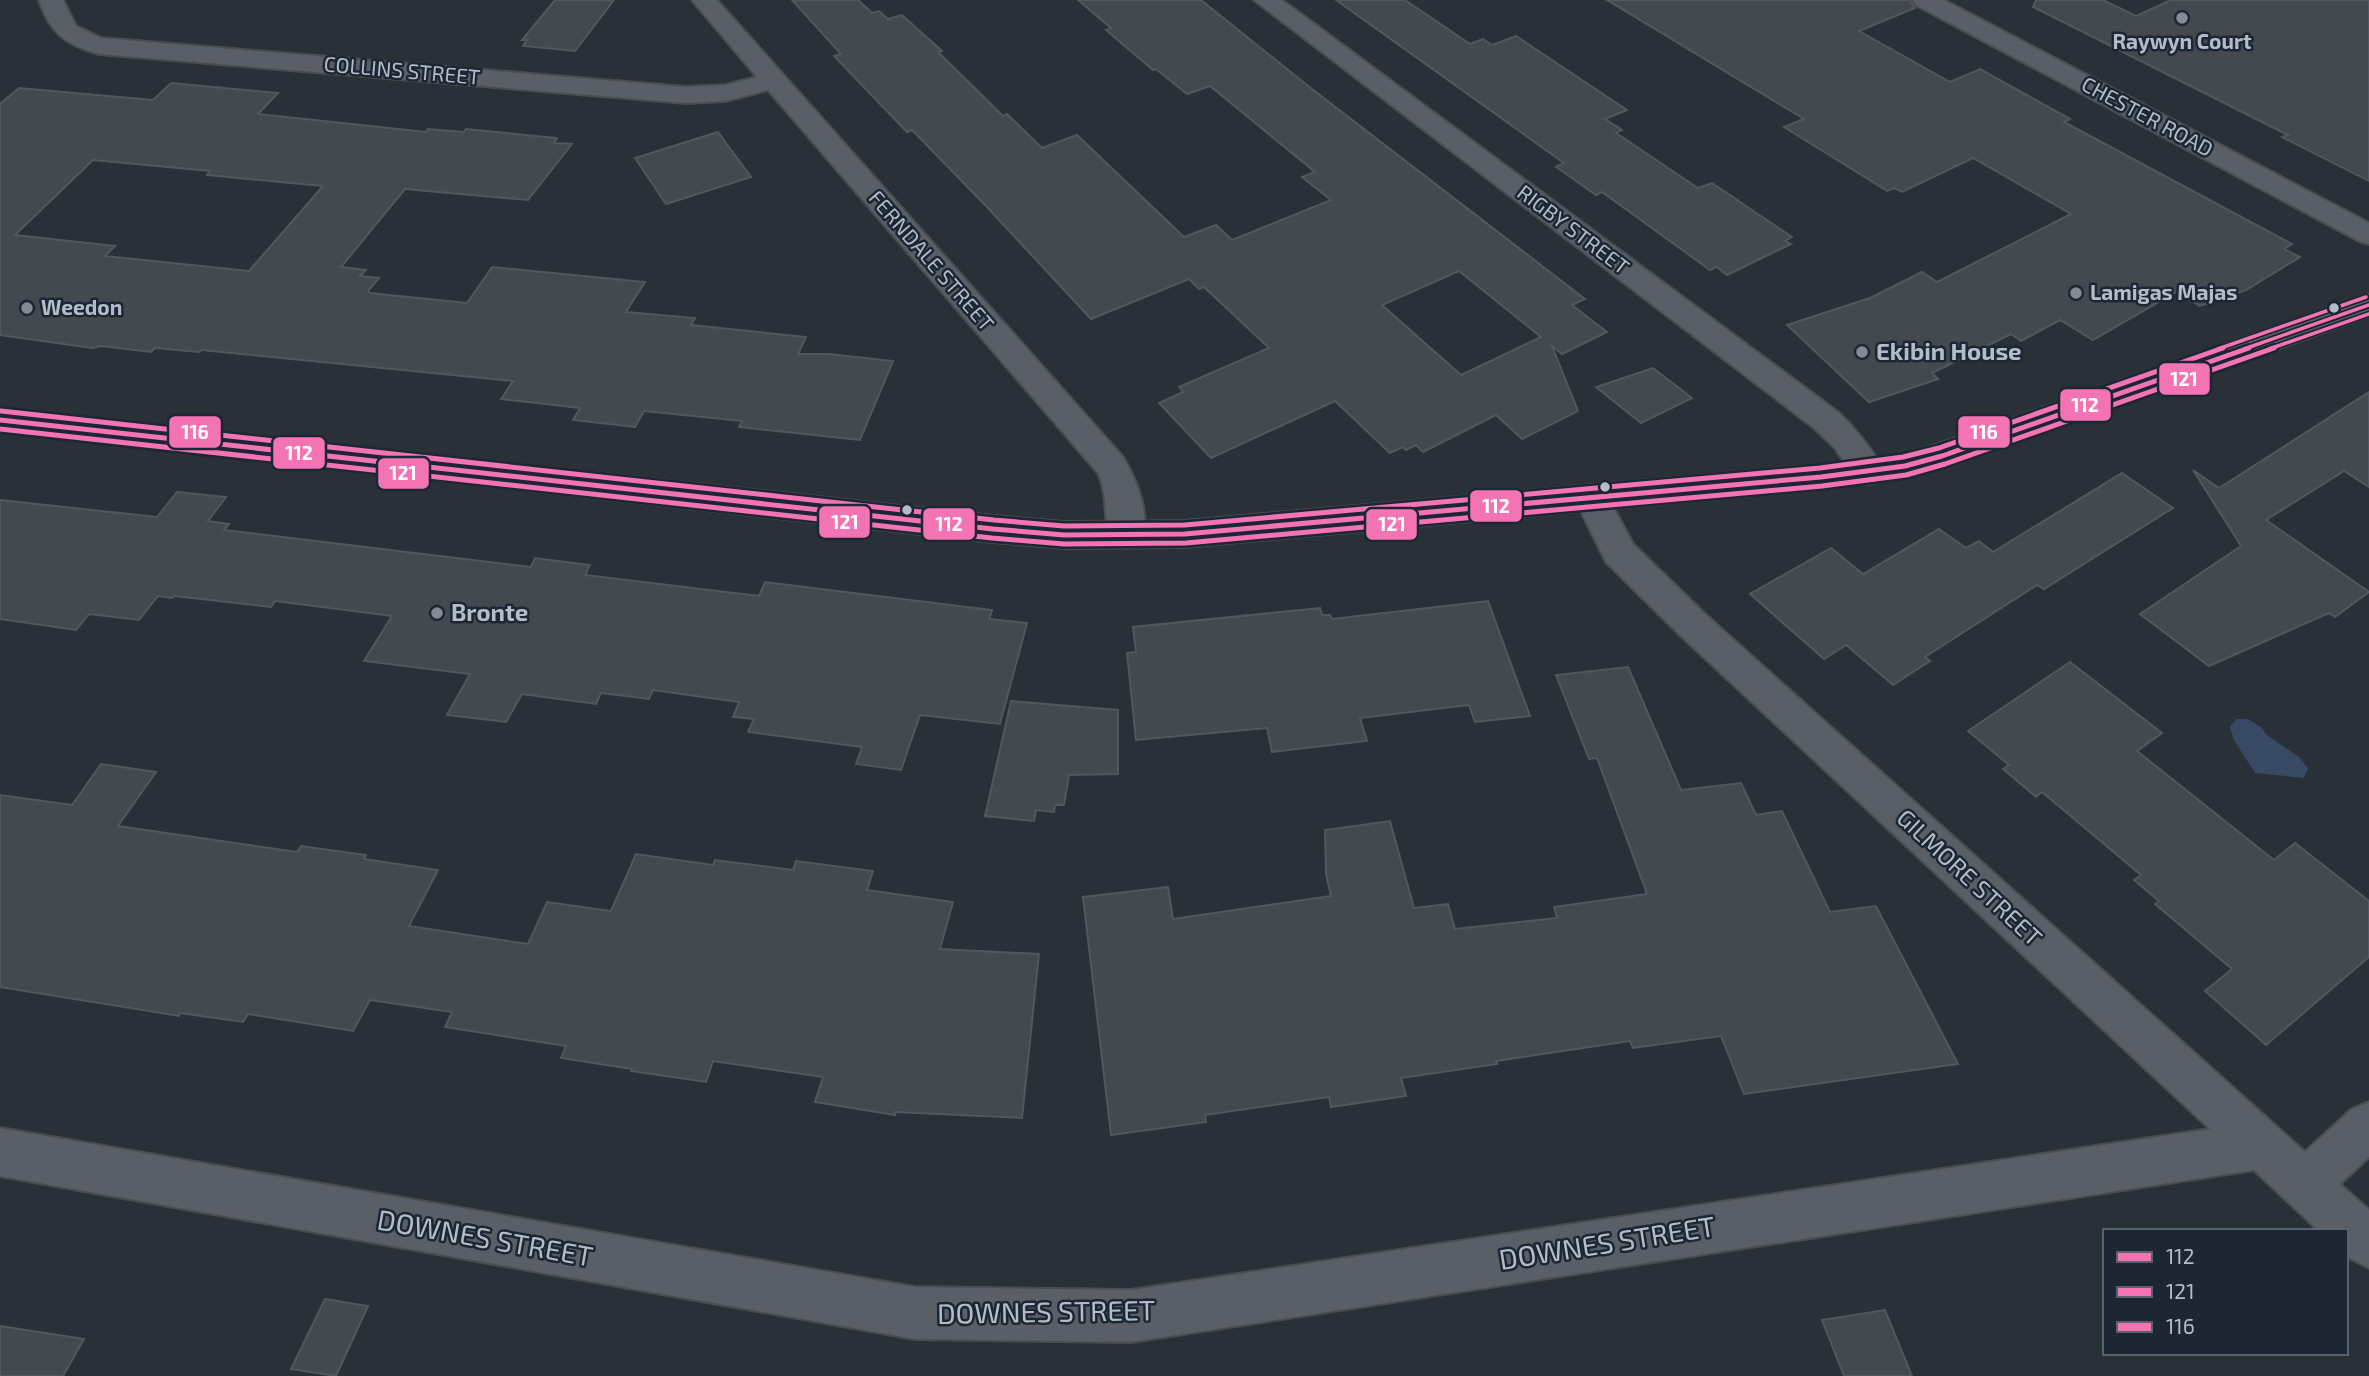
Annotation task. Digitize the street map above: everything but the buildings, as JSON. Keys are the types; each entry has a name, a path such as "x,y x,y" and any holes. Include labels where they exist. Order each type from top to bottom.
{"street":[{"name":"COLLINS STREET","path":"51,0 60,26 66,32 99,46 686,95 726,93 775,80"},
{"name":"FERNDALE STREET","path":"704,0 1061,410 1114,466 1121,485 1126,535"},
{"name":"RIGBY STREET","path":"1266,0 1826,419 1847,440 1868,472"},
{"name":"CHESTER ROAD","path":"1925,0 2369,235"},
{"path":"0,419 993,529 1063,535 1185,534 1868,472 1918,463 1996,439 2369,305"},
{"name":"GILMORE STREET","path":"1591,497 1619,554 2369,1243"},
{"path":"2305,1184 2369,1125"},
{"name":"DOWNES STREET","path":"0,1152 915,1314 1131,1316 2261,1146"}],"water":[{"path":"2236,719 2248,719 2299,757 2308,768 2304,778 2255,773 2234,740 2230,727"}],"transit line":[{"name":"116","path":"1,411 994,520 1064,526 1185,525 1820,468 1903,457 1939,448 2366,297"},
{"name":"112","path":"0,420 993,529 1064,535 1185,534 1821,477 1905,466 1942,456 2369,305"},
{"name":"121","path":"0,429 992,538 1064,544 1186,543 1822,486 1906,475 1945,464 2369,314"}],"place":[{"name":"Raywyn Court","path":"2182,18"},
{"name":"Lamigas Majas","path":"2076,293"},
{"name":"Weedon","path":"27,308"},
{"name":"Ekibin House","path":"1862,352"},
{"name":"Bronte","path":"437,613"}]}
